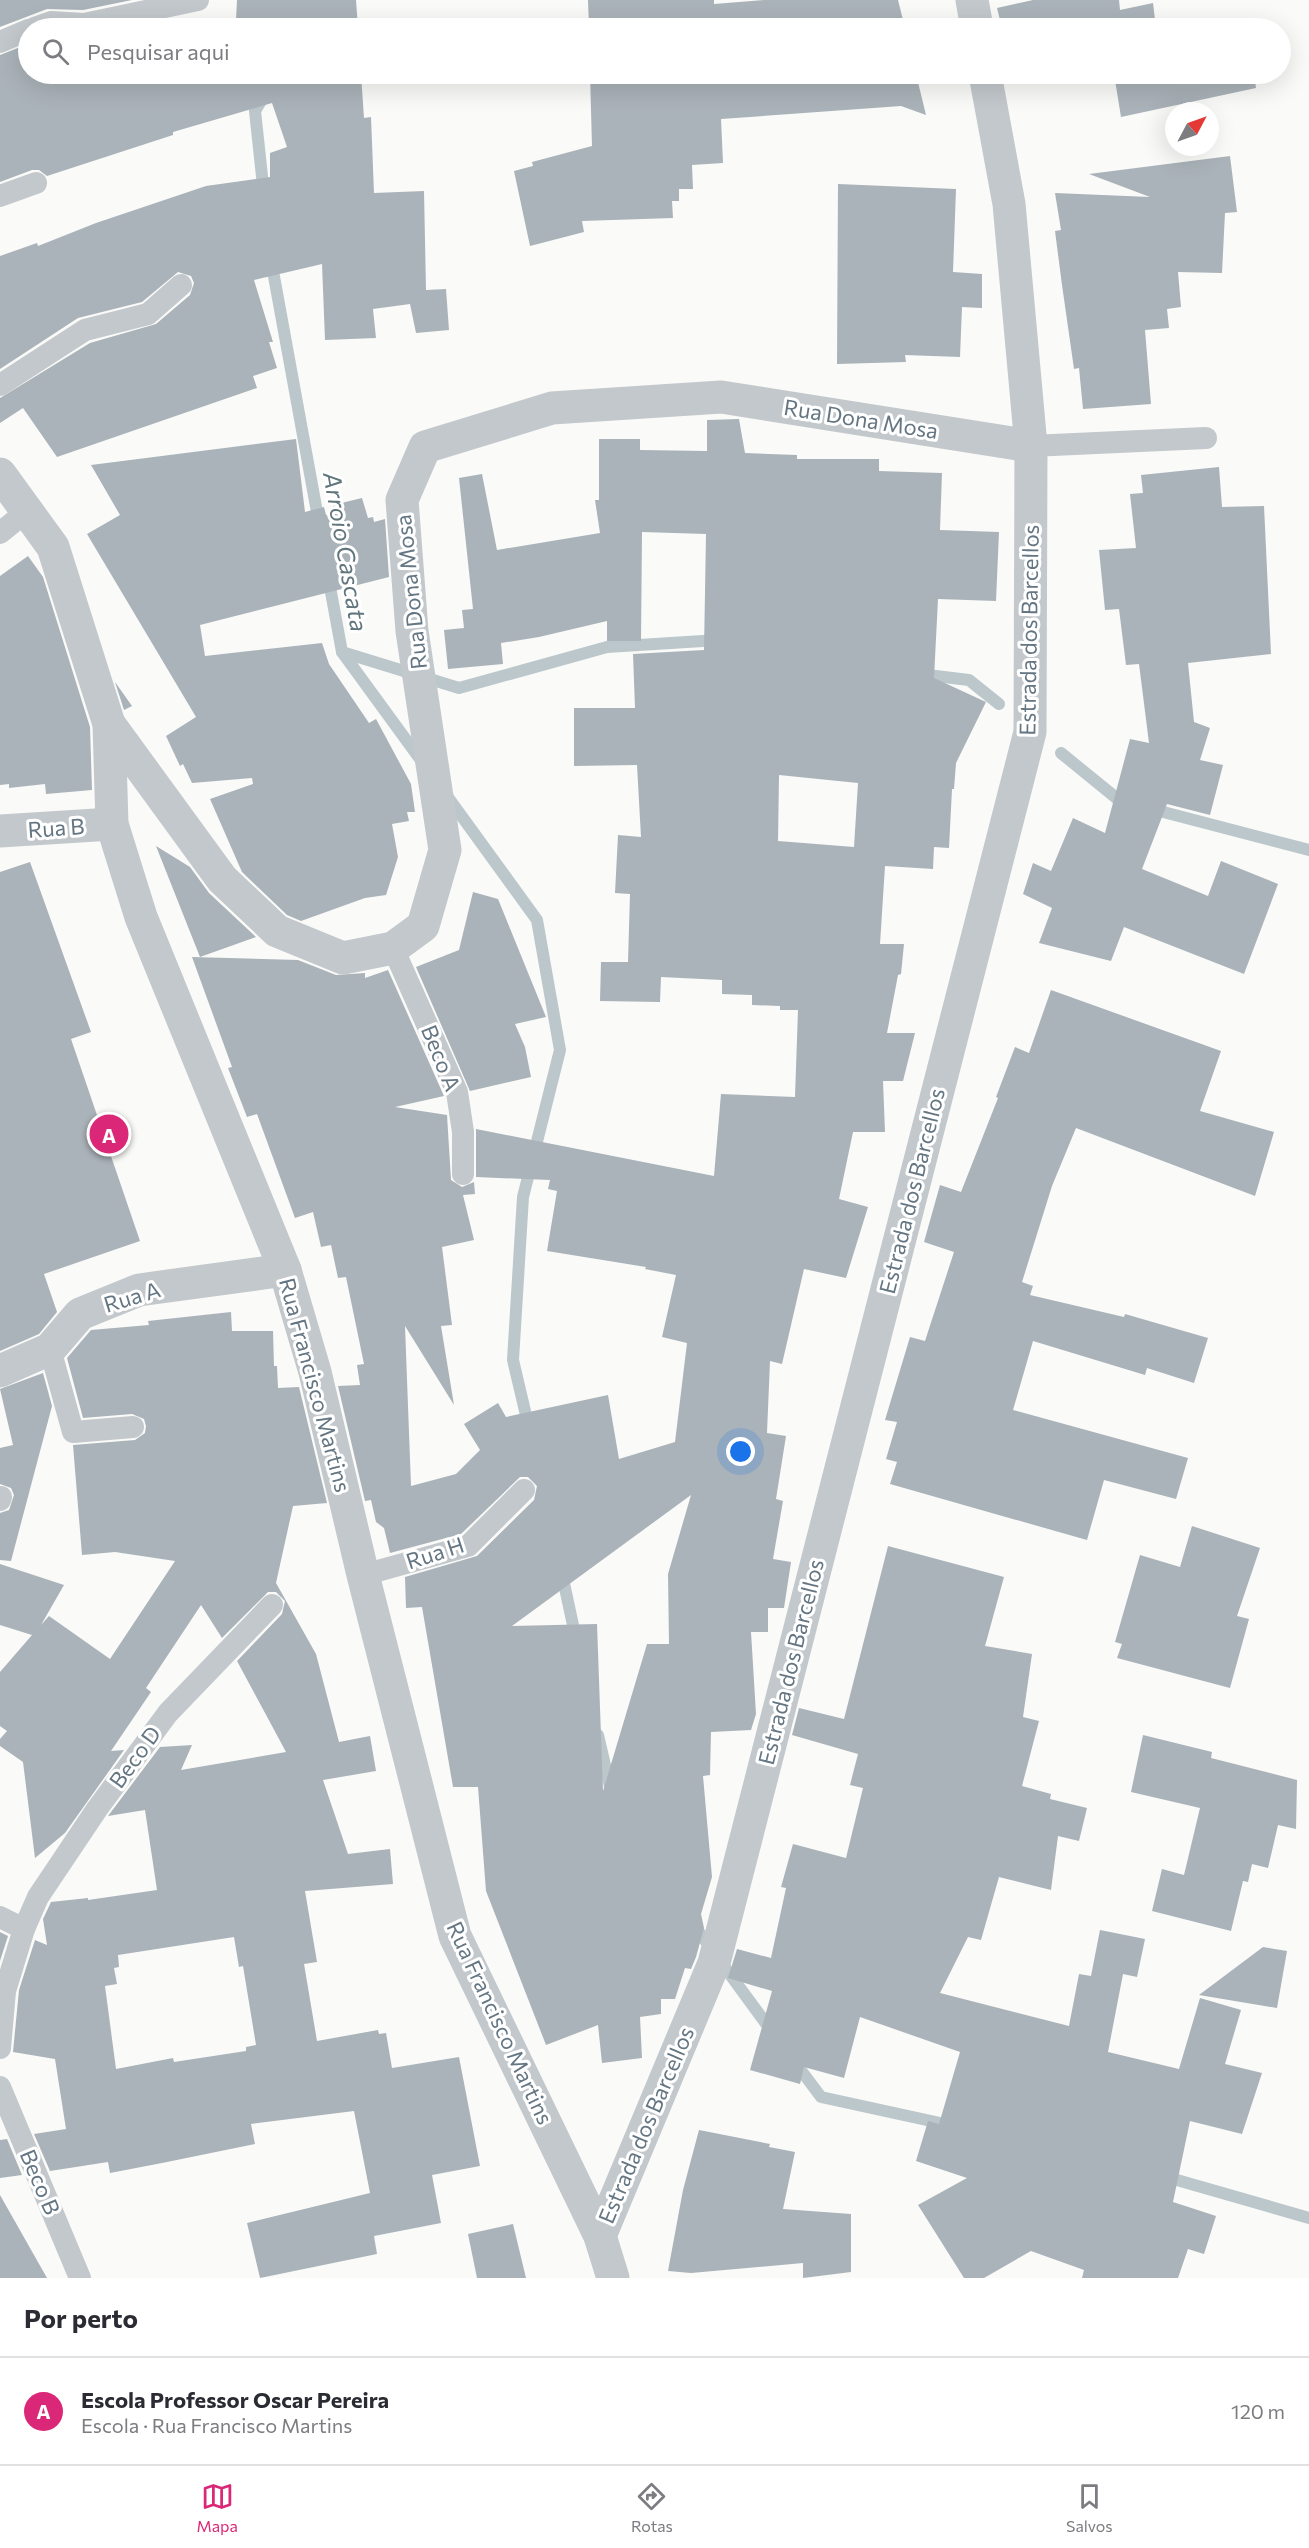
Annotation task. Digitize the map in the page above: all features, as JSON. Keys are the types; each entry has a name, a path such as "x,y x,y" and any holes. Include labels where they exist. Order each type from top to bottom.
{"street":[{"path":"972,0 975,18"},
{"name":"Estrada dos Barcellos","path":"613,2278 600,2236 714,1964 1030,732 1031,446 1008,204 987,84"},
{"name":"Rua Dona Mosa","path":"109,724 222,879 277,931 343,958 393,948 423,926 445,850 412,631 402,500 425,447 552,408 721,397 1031,446"},
{"name":"Rua Francisco Martins","path":"0,474 53,547 109,724 112,825 141,917 285,1270 315,1372 363,1575 455,1936 600,2236"},
{"name":"Rua B","path":"0,831 112,825"},
{"name":"Rua A","path":"0,1371 50,1349 80,1314 139,1290 285,1270"}],"lane":[{"path":"112,18 198,0"},
{"path":"0,42 18,34"},
{"path":"0,196 36,183"},
{"path":"0,385 85,330 148,314 181,285"},
{"path":"1031,446 1206,438"},
{"path":"0,533 27,511"},
{"name":"Beco A","path":"393,948 457,1092 462,1132 463,1174"},
{"path":"50,1349 73,1432 133,1427"},
{"name":"Rua H","path":"363,1575 468,1546 524,1490"},
{"name":"Beco D","path":"24,1929 45,1887 97,1809 168,1713 272,1605"},
{"path":"0,1917 24,1929 4,1991 0,2048"},
{"name":"Beco B","path":"0,2087 80,2278"}],"building":[{"path":"0,0 132,0 83,10 47,9 18,18 18,20 0,27"},
{"path":"237,0 356,0 357,18 236,18"},
{"path":"588,0 714,0 714,4 764,0 898,0 902,18 589,18"},
{"path":"1033,0 1119,0 1120,10 1153,3 1155,18 1000,18 997,8"},
{"path":"18,48 18,84 362,84 364,118 371,117 374,193 424,191 426,290 446,289 449,330 416,333 410,304 373,309 376,338 325,340 322,264 254,280 273,342 269,342 277,368 253,376 257,388 57,457 23,408 0,423 0,398 90,343 156,324 190,295 194,283 191,276 178,272 142,302 78,318 0,369 0,256 37,243 38,246 96,223 206,186 270,177 270,153 287,147 272,103 173,132 173,135 47,176 39,170 32,170 0,182 0,55"},
{"path":"590,84 918,84 926,115 901,106 721,119 723,163 692,165 693,189 679,189 679,201 672,201 673,218 582,221 584,232 530,246 514,171 533,166 532,162 592,146"},
{"path":"1116,84 1255,84 1256,88 1191,102 1165,102 1165,108 1121,117"},
{"path":"1230,156 1237,212 1225,213 1222,273 1178,272 1181,307 1167,309 1169,328 1145,330 1151,404 1083,409 1079,368 1074,369 1055,231 1061,230 1055,193 1150,197 1089,174"},
{"path":"838,184 956,189 953,272 982,274 982,308 962,307 960,357 905,355 906,362 837,364"},
{"path":"739,419 745,453 797,455 797,459 879,459 879,471 942,473 940,530 999,532 996,601 938,599 934,678 986,702 956,763 954,789 952,789 949,848 934,847 933,869 885,866 880,944 904,944 901,974 898,975 887,1033 915,1033 903,1081 883,1081 885,1132 853,1132 839,1199 868,1207 846,1278 804,1269 782,1364 770,1361 767,1433 786,1436 776,1499 783,1501 773,1559 791,1562 784,1608 768,1608 768,1632 751,1632 756,1714 751,1730 711,1732 710,1775 703,1776 712,1877 701,1914 704,1928 696,1957 691,1969 685,1968 675,1999 661,1999 661,2014 640,2017 642,2058 602,2063 598,2025 546,2045 486,1891 478,1787 453,1787 422,1607 406,1608 405,1577 477,1556 534,1500 537,1486 528,1477 520,1477 461,1534 390,1553 384,1528 376,1522 371,1500 365,1501 338,1386 360,1385 357,1365 364,1364 346,1277 338,1278 331,1245 321,1247 313,1212 295,1218 257,1114 247,1117 228,1068 232,1067 192,957 298,960 336,975 365,973 365,978 388,970 444,1096 395,1107 447,1115 451,1180 462,1187 474,1182 475,1194 463,1195 474,1240 442,1247 452,1325 441,1326 454,1405 405,1326 411,1486 456,1474 480,1450 464,1424 498,1403 506,1417 608,1395 619,1459 675,1442 687,1343 662,1337 676,1275 645,1269 646,1267 547,1251 557,1191 548,1189 550,1180 476,1177 476,1129 714,1176 721,1094 795,1097 798,1010 780,1010 780,1006 752,1005 752,995 722,994 722,980 661,977 660,1002 600,1001 601,962 628,962 630,894 615,893 618,835 641,837 637,765 574,766 574,708 635,708 633,654 704,650 706,534 642,532 641,641 607,641 607,621 539,637 501,643 503,664 448,669 444,630 464,628 462,610 473,609 459,478 482,474 497,550 600,533 595,500 599,500 599,439 640,439 640,450 707,451 707,420","holes":["779,775 858,783 854,847 778,841","691,1495 668,1574 669,1644 647,1644 603,1791 597,1624 512,1626"]},
{"path":"296,439 305,512 324,507 326,515 333,514 333,505 362,498 368,518 373,517 374,522 385,519 389,577 200,625 205,656 322,643 329,664 369,723 376,719 411,784 415,812 407,812 409,821 392,824 398,857 386,895 365,898 301,921 287,915 242,872 210,799 253,784 252,778 192,783 183,764 180,766 166,736 196,717 87,534 120,515 91,465"},
{"path":"1219,467 1222,507 1264,506 1271,654 1188,663 1194,722 1210,728 1200,760 1223,765 1210,815 1167,804 1142,869 1208,896 1221,861 1278,884 1244,974 1124,927 1111,961 1039,943 1052,908 1023,894 1033,863 1051,871 1073,818 1105,833 1130,739 1149,743 1139,664 1126,665 1119,609 1105,610 1099,550 1136,548 1130,494 1143,493 1141,475"},
{"path":"28,556 43,577 90,727 92,790 46,794 45,784 9,788 9,784 0,785 0,576"},
{"path":"115,682 132,706 124,710"},
{"path":"156,846 190,867 209,893 256,937 200,957"},
{"path":"30,862 91,1032 71,1039 140,1241 44,1274 57,1312 39,1334 0,1351 0,872"},
{"path":"473,892 498,899 546,1017 515,1024 525,1047 531,1077 470,1091 416,967 459,950"},
{"path":"1051,990 1221,1051 1200,1111 1274,1132 1255,1196 1076,1128 1052,1186 1022,1282 1033,1286 1030,1295 1124,1317 1125,1314 1208,1338 1194,1383 1147,1368 1145,1375 1033,1341 1013,1410 1188,1458 1176,1499 1104,1480 1087,1540 890,1484 897,1462 886,1459 897,1422 885,1420 910,1337 925,1341 954,1252 924,1242 940,1185 961,1192 998,1098 996,1097 1015,1047 1029,1053"},
{"path":"231,1312 232,1331 273,1331 274,1366 277,1366 278,1388 299,1387 327,1503 293,1506 276,1583 316,1654 339,1742 370,1736 376,1771 323,1780 348,1854 390,1849 393,1884 305,1891 317,1962 304,1964 317,2041 378,2030 379,2034 386,2033 392,2068 459,2057 480,2166 432,2175 441,2223 374,2236 377,2254 260,2278 247,2223 370,2193 354,2111 251,2124 255,2144 162,2163 110,2173 108,2162 50,2171 34,2134 66,2129 55,2059 13,2052 19,1990 35,1940 47,1945 43,1919 51,1902 88,1898 88,1900 157,1890 145,1810 108,1816 160,1747 192,1745 181,1770 286,1752 237,1661 282,1614 285,1601 276,1592 268,1592 222,1638 201,1605 146,1688 151,1692 111,1751 124,1750 65,1833 35,1858 23,1762 0,1746 0,1739 7,1731 0,1726 0,1672 32,1635 0,1625 0,1564 64,1585 41,1625 49,1616 110,1659 175,1561 115,1552 82,1555 73,1445 135,1440 145,1433 146,1426 144,1419 132,1414 83,1418 67,1358 91,1330 149,1325 148,1321","holes":["234,1937 239,1967 243,1966 256,2045 246,2047 246,2051 174,2062 173,2058 116,2069 105,1986 117,1984 114,1968 119,1967 118,1955"]},
{"path":"43,1373 52,1406 11,1561 0,1560 0,1513 9,1510 14,1495 11,1488 0,1484 0,1448 13,1445 0,1389"},
{"path":"1192,1526 1260,1548 1237,1616 1249,1619 1230,1688 1117,1658 1122,1644 1115,1642 1140,1555 1180,1567"},
{"path":"888,1546 1004,1577 985,1646 1032,1654 1023,1717 1039,1721 1022,1786 1051,1794 1050,1799 1087,1808 1079,1841 1058,1836 1051,1890 999,1877 981,1940 968,1937 940,1993 1069,2026 1079,1974 1091,1976 1100,1930 1145,1939 1137,1977 1123,1974 1108,2052 1179,2069 1200,1998 1241,2010 1225,2064 1262,2073 1242,2134 1190,2121 1173,2202 1216,2216 1204,2254 1188,2249 1178,2278 1082,2278 1084,2270 1031,2251 984,2278 964,2278 918,2205 967,2178 916,2161 928,2121 939,2124 960,2052 860,2017 844,2078 804,2067 800,2084 750,2070 772,1991 728,1978 737,1949 771,1958 786,1888 781,1887 793,1844 846,1858 863,1788 850,1785 858,1754 792,1735 799,1708 844,1719"},
{"path":"1143,1735 1212,1752 1211,1758 1297,1780 1296,1829 1278,1825 1268,1868 1252,1864 1248,1882 1243,1881 1231,1931 1152,1911 1162,1869 1184,1875 1200,1808 1131,1792"},
{"path":"0,1932 8,1936 0,1961"},
{"path":"1263,1947 1287,1951 1277,2008 1199,1995"},
{"path":"699,2130 770,2144 769,2147 795,2152 783,2209 851,2214 851,2272 803,2278 803,2263 691,2273 668,2271 683,2190"},
{"path":"7,2139 22,2175 0,2178 0,2140"},
{"path":"0,2195 47,2278 0,2278"},
{"path":"513,2224 526,2278 477,2278 468,2234"}],"waterway":[{"name":"Arroio Cascata","path":"264,195 255,111 271,84"},
{"name":"Arroio Cascata","path":"271,260 319,523"},
{"name":"Arroio Cascata","path":"328,576 342,652 459,688 607,647 719,640"},
{"path":"342,652 423,763"},
{"name":"Arroio Cascata","path":"919,674 969,680 999,704"},
{"name":"Arroio Cascata","path":"1061,753 1120,801 1128,803"},
{"path":"447,796 537,920 560,1050 523,1197 513,1360 529,1428"},
{"name":"Arroio Cascata","path":"1148,808 1309,850"},
{"path":"562,1574 576,1639"},
{"path":"598,1735 611,1791"},
{"path":"693,1924 773,2033"},
{"path":"794,2061 821,2097 954,2126"},
{"path":"1163,2176 1309,2218"}],"place":[{"name":"Escola Professor Oscar Pereira","path":"109,1134"}]}
